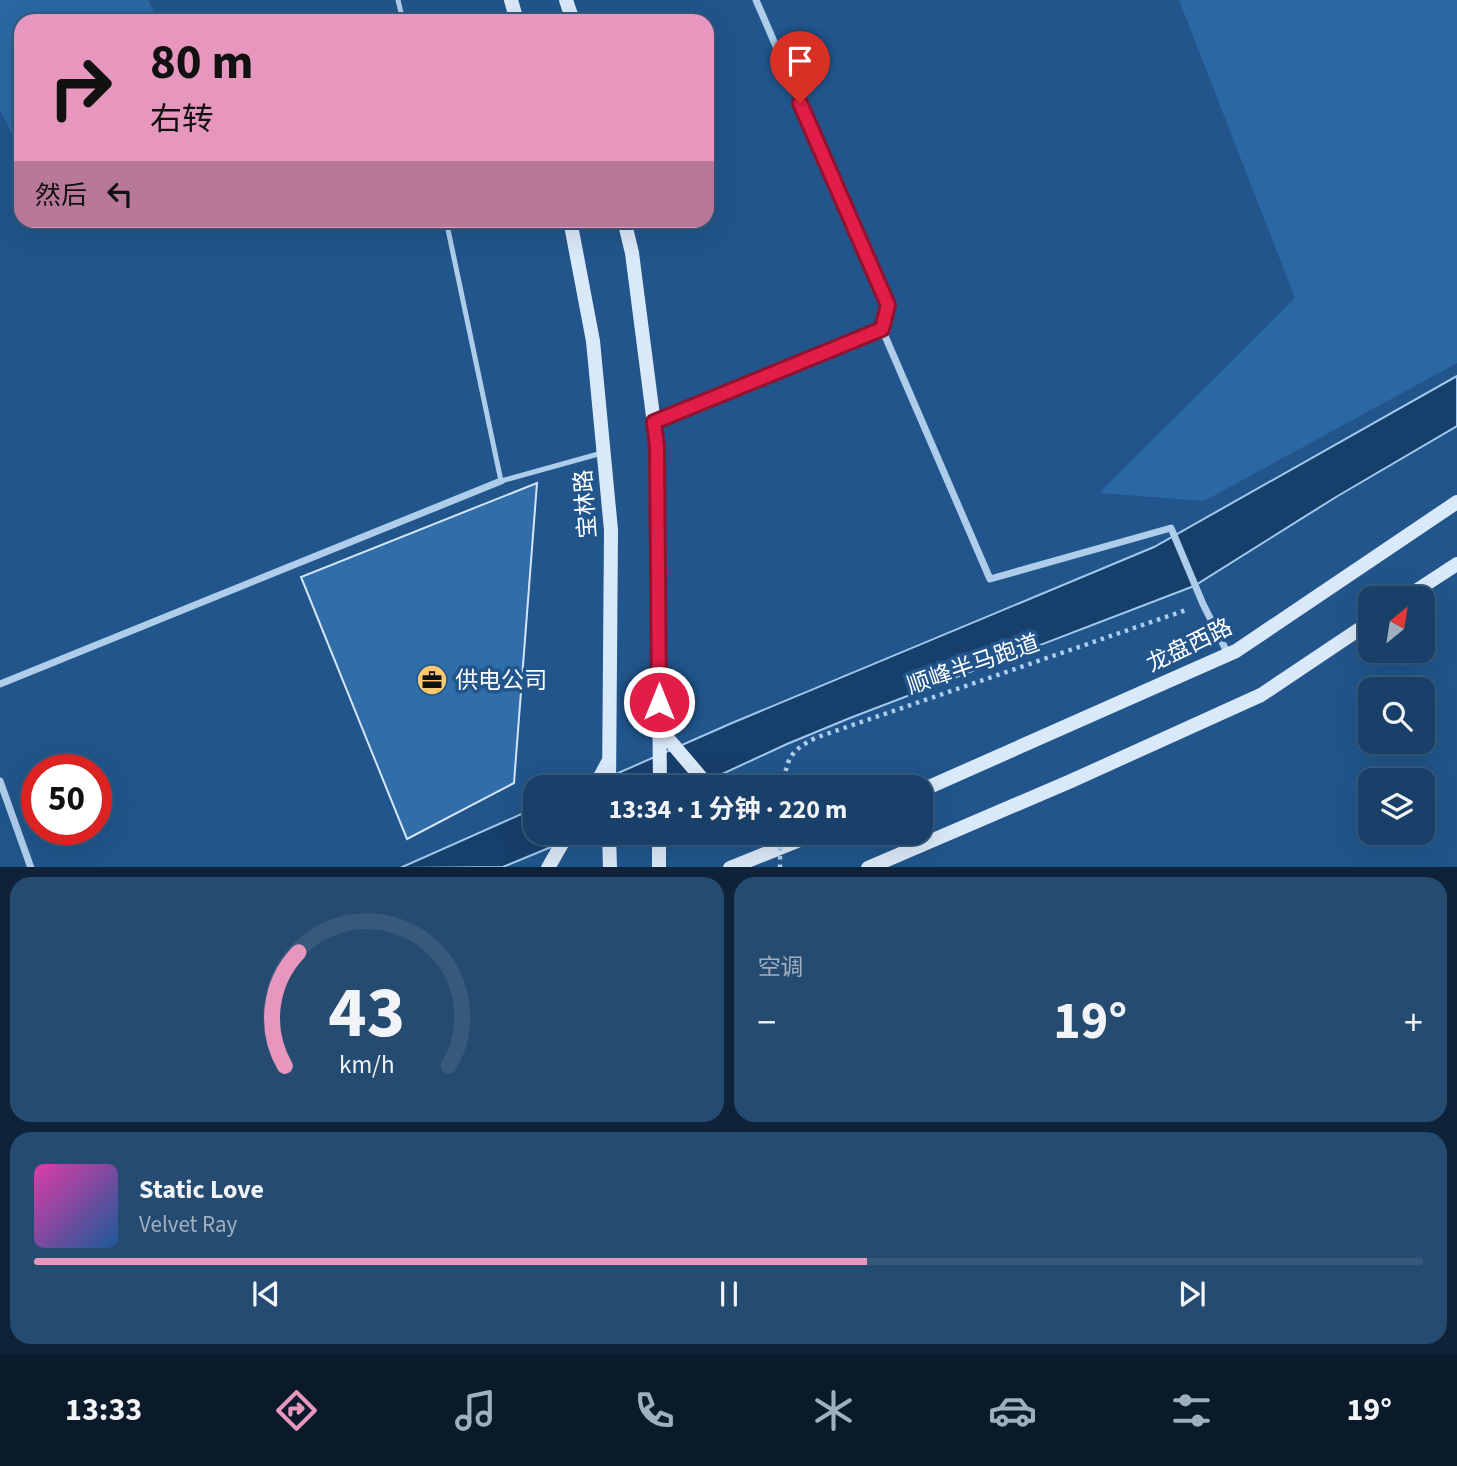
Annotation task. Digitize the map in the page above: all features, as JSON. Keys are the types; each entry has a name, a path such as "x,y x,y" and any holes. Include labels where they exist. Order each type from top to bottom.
{"main road":[{"name":"宝林路","path":"572,228 593,341 611,530 609,775"},
{"path":"627,228 657,447 660,775"},
{"name":"龙盘西路","path":"933,785 1228,654 1457,502"},
{"path":"1423,586 1457,564"},
{"path":"868,867 1059,786 1261,695 1358,630"},
{"path":"659,728 698,775"},
{"path":"601,775 609,761"},
{"path":"548,867 561,845"},
{"path":"608,845 610,867"},
{"path":"659,845 659,867"},
{"path":"730,867 784,845"}],"street":[{"path":"756,0 888,305 882,329 990,579 1171,528 1203,604 1228,654"},
{"path":"654,422 882,329"},
{"path":"0,684 501,481"},
{"path":"0,781 31,867"}],"lane":[{"path":"448,228 501,481 604,452"}],"path":[{"name":"顺峰半马跑道","path":"784,775 795,749 815,737 1203,604"},
{"path":"780,845 780,867"}],"shaded area":[{"path":"0,0 148,0 155,14 14,14 14,139 0,110"},
{"path":"1179,0 1457,0 1457,363 1204,501 1099,493 1295,298"},
{"path":"1457,376 1457,426 1336,497 1194,586 850,718 720,775 614,775 732,723 1154,547"},
{"path":"523,813 523,845 556,845 503,867 402,867"}],"building":[{"name":"供电公司","path":"537,483 514,783 407,839 301,577"}],"place":[{"name":"供电公司","path":"432,680"}],"route":[{"path":"659,702 657,447 654,422 882,329 888,305 800,103"}]}
